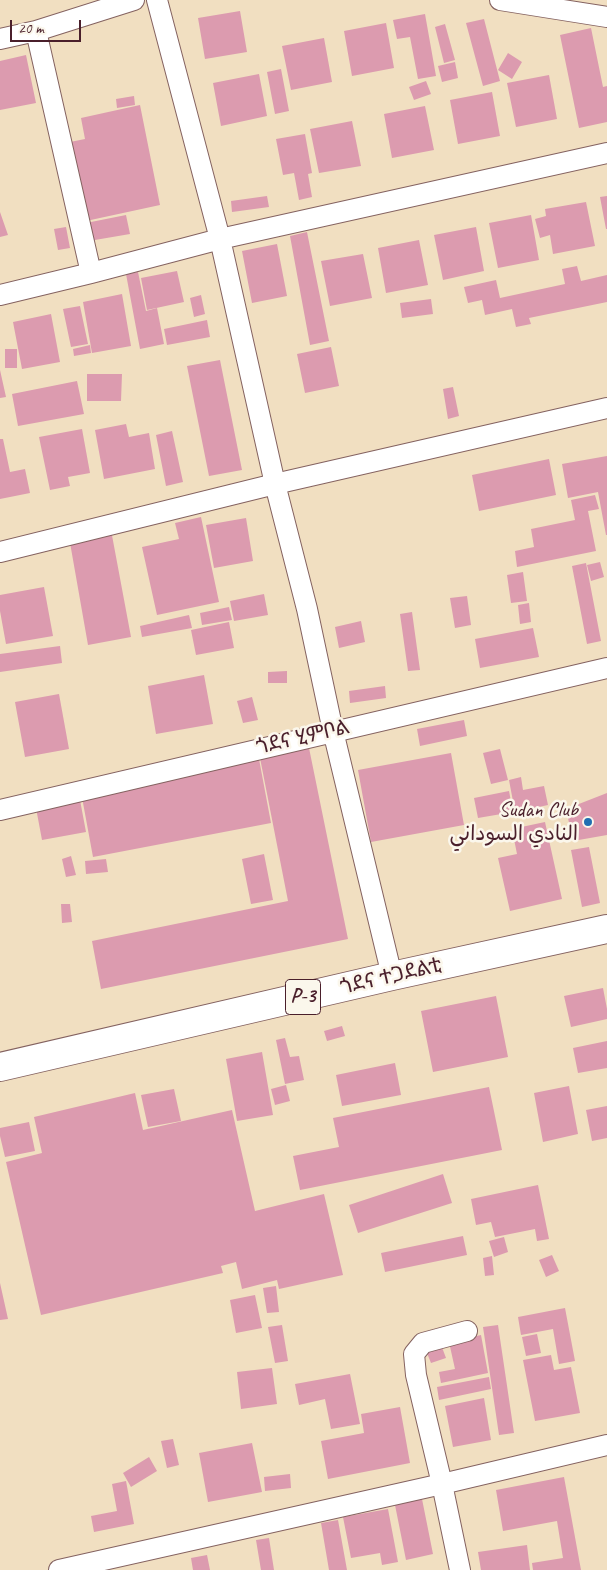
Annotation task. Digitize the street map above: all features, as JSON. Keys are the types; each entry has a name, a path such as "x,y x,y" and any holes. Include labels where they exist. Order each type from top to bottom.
{"main road":[{"name":"ጎደና ተጋደልቲ","path":"0,1067 392,976 607,929"}],"street":[{"path":"0,39 36,31 134,0"},
{"path":"157,0 220,239 275,484 307,608 333,731 392,976"},
{"path":"500,0 607,17"},
{"path":"36,31 92,273"},
{"path":"0,294 92,273 220,239 607,152"},
{"path":"0,552 275,484 607,408"},
{"name":"ጎደና ሂምቦል","path":"0,810 607,668"},
{"path":"460,1570 416,1375 414,1354 423,1343 467,1331"},
{"path":"58,1570 607,1445"}],"building":[{"path":"240,11 247,52 205,59 198,18"},
{"path":"425,14 436,76 418,79 410,37 397,39 393,20"},
{"path":"484,19 500,81 483,86 466,23"},
{"path":"386,23 394,68 352,76 344,31"},
{"path":"445,24 455,60 444,63 435,27"},
{"path":"591,28 603,87 607,86 607,122 579,128 560,35"},
{"path":"324,38 332,82 291,90 282,46"},
{"path":"508,53 522,62 512,79 498,70"},
{"path":"26,55 36,103 0,110 0,61"},
{"path":"455,62 458,78 442,82 438,66"},
{"path":"281,69 289,111 275,114 267,72"},
{"path":"259,74 267,116 221,126 213,83"},
{"path":"549,75 557,119 516,127 507,83"},
{"path":"426,81 431,94 414,100 409,87"},
{"path":"492,92 500,136 458,144 450,100"},
{"path":"134,96 135,105 117,108 116,99"},
{"path":"140,105 160,205 86,221 70,142 85,139 81,118"},
{"path":"425,106 434,150 392,158 384,114"},
{"path":"352,121 361,166 319,173 310,129"},
{"path":"305,134 312,173 308,174 312,197 299,200 294,173 283,175 276,139"},
{"path":"267,196 269,207 232,212 231,201"},
{"path":"607,196 607,229 606,229 600,197"},
{"path":"586,202 595,246 553,254 550,235 540,238 535,219 546,216 545,209"},
{"path":"0,212 8,235 0,237"},
{"path":"126,215 130,234 89,241 86,223"},
{"path":"531,215 539,260 498,268 489,223"},
{"path":"66,227 70,248 58,250 54,229"},
{"path":"476,227 484,271 443,280 434,235"},
{"path":"307,232 329,341 310,345 290,236"},
{"path":"419,240 428,285 386,293 378,248"},
{"path":"277,244 287,296 252,303 242,251"},
{"path":"363,254 372,298 330,306 321,261"},
{"path":"577,266 581,281 607,275 607,302 529,318 531,324 516,327 512,309 485,315 482,300 468,303 464,287 496,280 500,298 565,284 562,269"},
{"path":"177,271 184,302 147,310 141,278"},
{"path":"138,272 146,311 157,308 164,344 140,349 126,274"},
{"path":"122,294 131,346 92,353 83,302"},
{"path":"201,295 205,314 194,317 190,298"},
{"path":"431,299 433,314 402,318 400,303"},
{"path":"80,306 88,344 71,347 63,309"},
{"path":"51,314 60,362 22,369 13,322"},
{"path":"207,320 210,337 167,345 164,329"},
{"path":"90,345 91,353 74,356 73,349"},
{"path":"331,347 339,386 305,393 297,354"},
{"path":"5,349 17,349 17,368 5,368"},
{"path":"220,360 242,470 209,476 187,366"},
{"path":"0,370 6,397 0,398"},
{"path":"87,374 122,374 121,401 87,401"},
{"path":"77,381 84,414 18,426 12,394"},
{"path":"453,387 459,416 448,419 443,389"},
{"path":"126,424 129,437 149,433 155,469 104,479 95,430"},
{"path":"82,429 90,473 68,477 70,486 50,490 39,437"},
{"path":"172,431 183,482 166,486 156,435"},
{"path":"0,439 3,439 10,472 25,469 30,493 0,499"},
{"path":"607,456 606,535 598,492 568,498 562,464"},
{"path":"549,459 556,495 479,511 472,475"},
{"path":"595,495 599,509 588,511 596,551 517,567 515,551 534,547 531,529 575,520 571,500"},
{"path":"201,517 219,602 157,615 142,547 179,539 175,523"},
{"path":"246,518 253,561 214,568 206,525"},
{"path":"111,530 131,637 88,645 69,537"},
{"path":"600,562 604,577 591,581 587,565"},
{"path":"586,563 601,641 587,644 572,566"},
{"path":"523,572 527,601 511,603 507,575"},
{"path":"44,587 53,636 6,644 0,611 0,595"},
{"path":"264,594 268,615 234,621 230,601"},
{"path":"467,596 471,625 455,628 450,598"},
{"path":"529,603 531,622 520,624 518,605"},
{"path":"229,607 232,620 202,625 200,613"},
{"path":"412,612 420,670 408,671 400,614"},
{"path":"189,615 192,628 142,637 140,626"},
{"path":"361,621 365,642 339,648 335,627"},
{"path":"229,622 234,648 196,655 191,630"},
{"path":"533,628 539,657 480,668 475,639"},
{"path":"60,646 62,663 0,672 0,654"},
{"path":"287,671 287,683 268,683 268,672"},
{"path":"204,675 213,724 156,734 148,686"},
{"path":"385,686 386,698 350,703 349,691"},
{"path":"59,694 69,749 25,757 15,702"},
{"path":"252,697 258,720 243,723 237,701"},
{"path":"464,720 467,736 420,746 417,729"},
{"path":"309,748 348,939 101,989 92,941 288,901 260,758"},
{"path":"500,749 508,780 491,784 483,753"},
{"path":"451,753 464,825 371,842 358,770"},
{"path":"259,759 271,823 93,857 81,792"},
{"path":"521,777 523,790 544,786 548,805 515,812 509,780"},
{"path":"509,791 513,812 478,818 474,798"},
{"name":"Sudan Club النادي السوداني","path":"607,793 607,835 573,841 566,809"},
{"path":"80,800 86,832 42,840 36,808"},
{"path":"545,822 562,899 510,911 498,858 517,854 512,829"},
{"path":"589,847 600,903 582,907 571,850"},
{"path":"264,854 273,900 251,904 242,859"},
{"path":"71,856 76,875 66,877 62,859"},
{"path":"106,859 108,872 86,874 85,861"},
{"path":"61,904 70,904 72,922 62,923"},
{"path":"603,988 607,1019 571,1027 564,996"},
{"path":"496,996 508,1057 433,1072 421,1011"},
{"path":"342,1026 345,1036 327,1041 324,1031"},
{"path":"285,1038 290,1057 299,1056 304,1080 285,1084 276,1040"},
{"path":"607,1041 607,1068 578,1073 573,1048"},
{"path":"262,1052 273,1115 237,1121 226,1059"},
{"path":"395,1063 401,1095 342,1106 336,1075"},
{"path":"286,1085 290,1101 275,1105 271,1089"},
{"path":"569,1086 578,1134 543,1142 534,1093"},
{"path":"489,1087 502,1150 300,1190 293,1156 339,1147 333,1118"},
{"path":"174,1089 181,1121 148,1127 141,1095"},
{"path":"135,1093 143,1130 232,1110 255,1211 324,1194 343,1275 279,1289 277,1280 242,1289 236,1262 221,1266 223,1273 41,1315 6,1162 42,1153 34,1117"},
{"path":"607,1106 607,1138 592,1141 586,1110"},
{"path":"29,1122 35,1151 5,1157 0,1128"},
{"path":"443,1174 452,1203 358,1233 349,1205"},
{"path":"538,1185 549,1239 537,1241 535,1229 495,1237 491,1222 476,1225 471,1199"},
{"path":"463,1236 467,1255 385,1272 381,1253"},
{"path":"504,1237 508,1252 494,1257 489,1241"},
{"path":"552,1255 559,1271 546,1277 539,1260"},
{"path":"492,1256 494,1275 485,1276 483,1258"},
{"path":"0,1283 8,1319 0,1320"},
{"path":"276,1286 279,1312 267,1313 263,1288"},
{"path":"255,1295 262,1328 236,1333 230,1300"},
{"path":"565,1308 575,1361 559,1364 553,1329 521,1335 518,1317"},
{"path":"282,1325 288,1361 275,1363 268,1327"},
{"path":"498,1325 514,1433 499,1435 483,1327"},
{"path":"537,1334 541,1353 526,1356 522,1337"},
{"path":"481,1335 488,1373 441,1383 439,1372 455,1369 449,1342"},
{"path":"440,1342 446,1358 431,1363 425,1348"},
{"path":"551,1355 554,1370 571,1367 580,1413 535,1421 523,1360"},
{"path":"272,1368 277,1404 241,1409 237,1372"},
{"path":"350,1374 360,1424 331,1429 325,1399 299,1405 295,1384"},
{"path":"489,1377 491,1389 439,1400 437,1387"},
{"path":"484,1398 491,1440 453,1447 445,1406"},
{"path":"400,1407 410,1463 328,1479 321,1441 364,1433 361,1414"},
{"path":"173,1439 179,1465 167,1468 161,1441"},
{"path":"252,1443 262,1492 208,1502 199,1453"},
{"path":"149,1457 157,1471 131,1487 123,1473"},
{"path":"290,1474 291,1488 265,1491 264,1477"},
{"path":"564,1477 581,1570 533,1570 532,1563 563,1558 557,1521 503,1531 496,1490"},
{"path":"126,1481 134,1524 94,1532 91,1516 117,1511 112,1484"},
{"path":"422,1499 433,1554 406,1560 395,1505"},
{"path":"388,1509 398,1562 382,1565 380,1553 351,1558 343,1517"},
{"path":"338,1520 347,1570 329,1570 321,1523"},
{"path":"269,1538 274,1570 261,1570 256,1540"},
{"path":"527,1545 530,1570 481,1570 478,1552"},
{"path":"207,1555 210,1570 193,1570 191,1558"}],"place":[{"name":"Sudan Club النادي السوداني","path":"588,822"}]}
